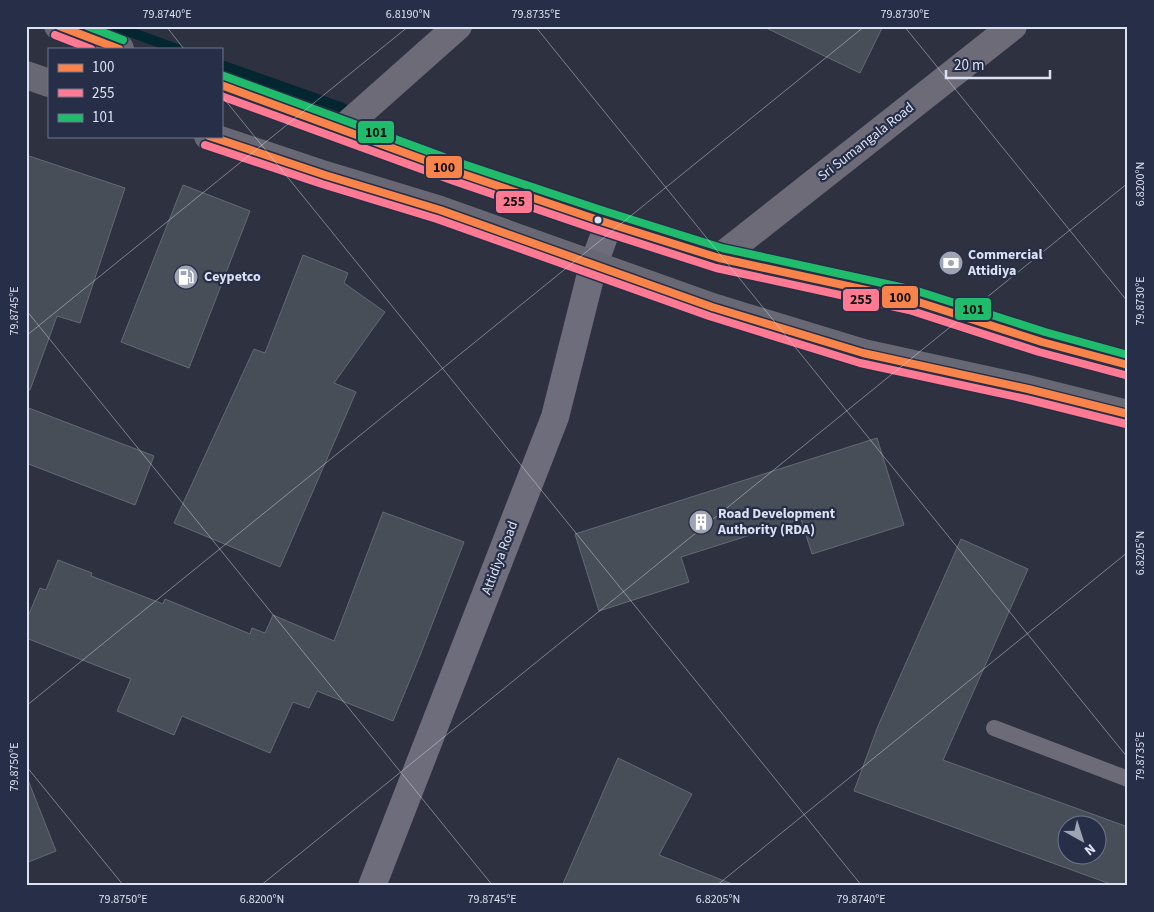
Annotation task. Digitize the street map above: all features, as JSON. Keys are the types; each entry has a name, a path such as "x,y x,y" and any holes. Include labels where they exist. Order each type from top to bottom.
{"highway":[{"path":"58,26 117,48"},
{"path":"26,75 48,83"},
{"path":"222,85 457,172 719,258 912,300 1042,342 1128,365"},
{"path":"214,138 325,176 440,210 712,307 863,353 1028,389 1128,414"}],"main road":[{"name":"Attidiya Road","path":"372,886 554,417 593,266 609,223"}],"street":[{"path":"342,129 458,26"},
{"name":"Sri Sumangala Road","path":"719,258 1014,26"}],"lane":[{"path":"994,728 1128,779"}],"building":[{"path":"762,26 883,26 860,73"},
{"path":"26,155 125,188 80,323 57,316 30,390 26,390"},
{"name":"Ceypetco","path":"183,185 250,211 189,368 121,342"},
{"path":"303,255 348,273 344,283 385,312 334,383 356,392 280,567 174,523 254,349 265,353"},
{"path":"26,407 154,456 135,505 26,463"},
{"name":"Road Development Authority (RDA)","path":"877,438 904,525 812,554 801,519 681,557 689,582 599,611 575,534"},
{"path":"383,512 464,542 393,721 317,691 309,708 293,702 270,753 182,716 174,735 117,711 131,679 26,638 26,621 40,588 46,590 58,560 92,573 91,576 163,604 165,599 250,634 252,628 265,633 273,615 334,641"},
{"path":"961,539 1028,569 943,760 1092,814 1056,814 1056,864 1106,864 1106,819 1128,827 1128,886 1116,886 854,791 878,726"},
{"path":"618,758 692,794 659,855 732,884 731,886 562,886"},
{"path":"26,780 28,780 56,851 26,863"}],"waterway":[{"path":"114,26 174,48"},
{"path":"222,65 343,108"}],"transit line":[{"name":"100","path":"59,26 116,48"},
{"name":"101","path":"87,26 123,40"},
{"name":"255","path":"55,35 88,48"},
{"name":"101","path":"224,76 460,163 722,248 914,290 1045,332 1128,355"},
{"name":"100","path":"222,85 457,172 598,220 719,258 912,300 1042,342 1128,365"},
{"name":"255","path":"222,96 454,181 716,268 909,310 1039,352 1125,375"},
{"name":"100","path":"215,138 325,175 440,210 712,307 863,353 1028,389 1128,414"},
{"name":"255","path":"205,145 322,184 437,219 709,316 860,363 1026,399 1126,424"}],"place":[{"name":"Commercial Attidiya","path":"951,263"},
{"name":"Ceypetco","path":"186,277"},
{"name":"Road Development Authority (RDA)","path":"701,522"}]}
